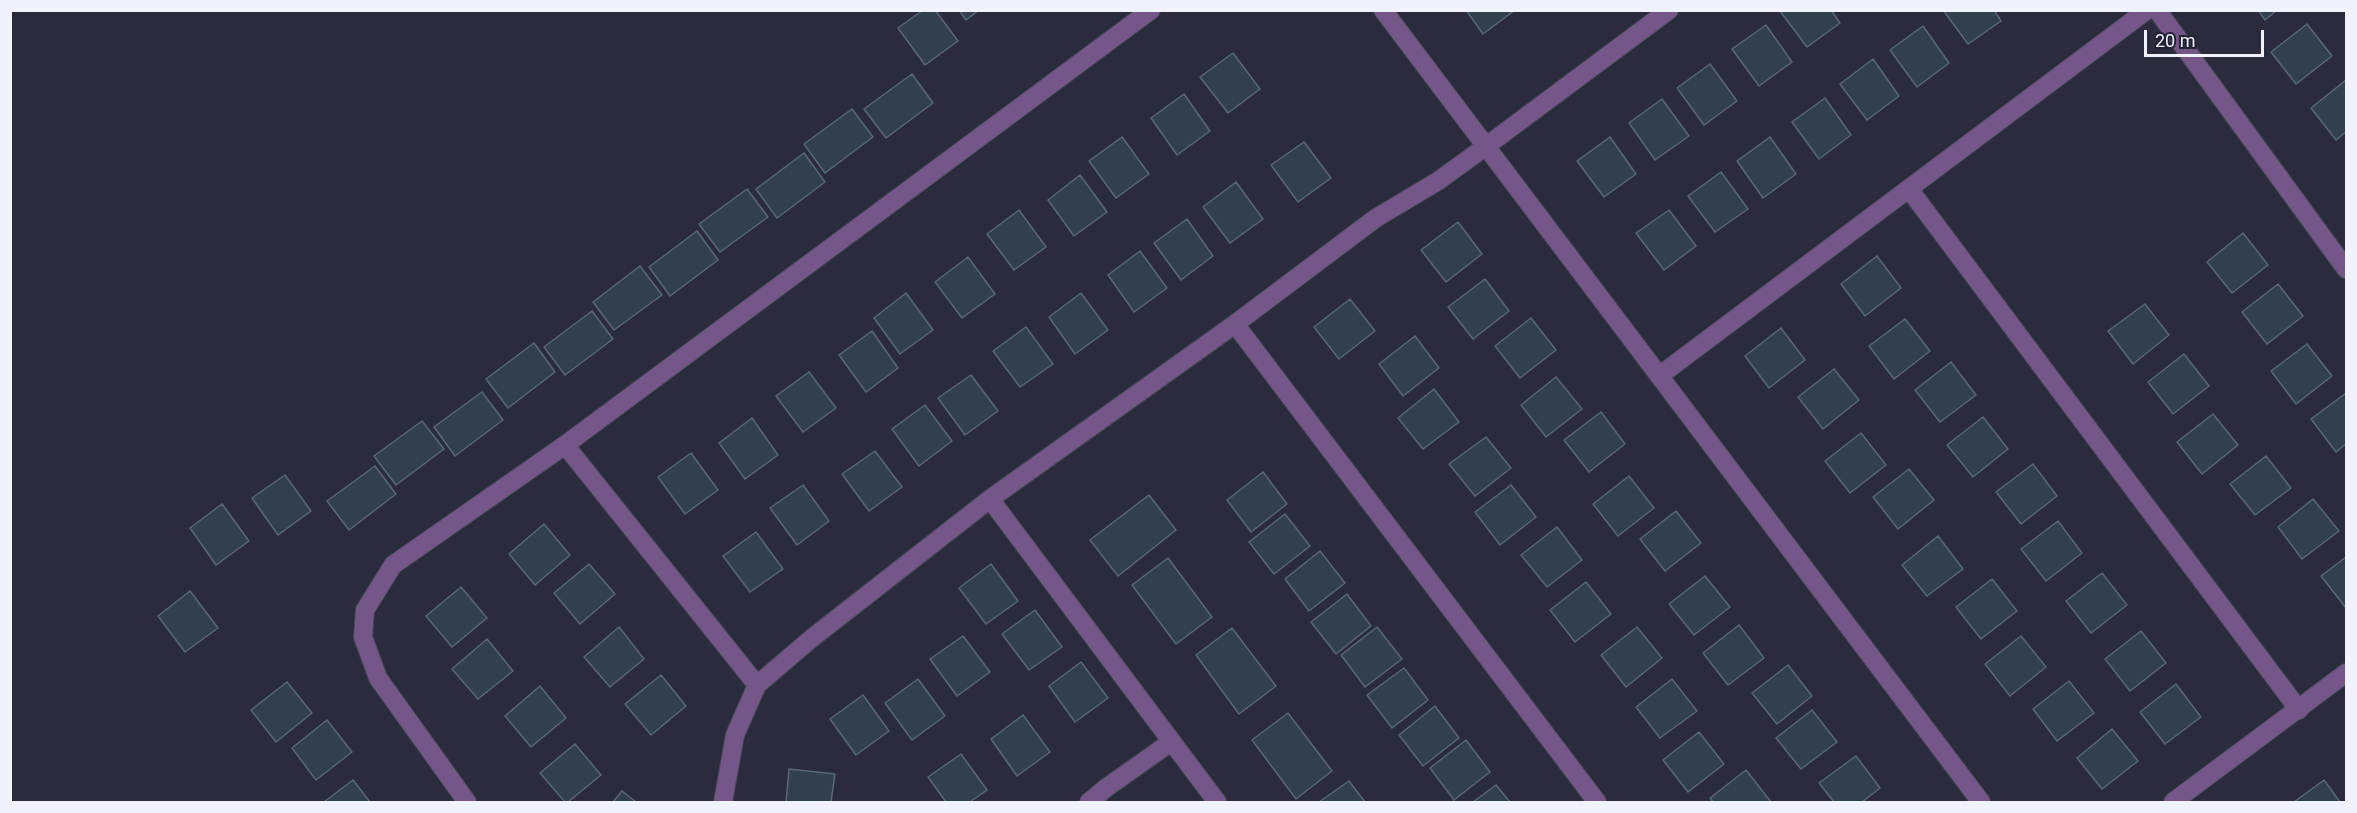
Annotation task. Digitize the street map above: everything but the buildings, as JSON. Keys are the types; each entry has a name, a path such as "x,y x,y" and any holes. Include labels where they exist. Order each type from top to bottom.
{"street":[{"path":"467,802 378,678 363,637 365,610 393,565 565,445 1152,10"},
{"path":"1383,10 1981,802"},
{"path":"723,802 735,735 757,685 812,638 990,499 1235,324 1376,218 1438,182 1669,10"},
{"path":"1659,376 2146,10"},
{"path":"2157,10 2346,269"},
{"path":"1909,189 2299,710"},
{"path":"1235,324 1597,802"},
{"path":"565,445 757,685"},
{"path":"990,499 1217,802"},
{"path":"2173,802 2346,673"},
{"path":"1089,802 1171,742"}]}
